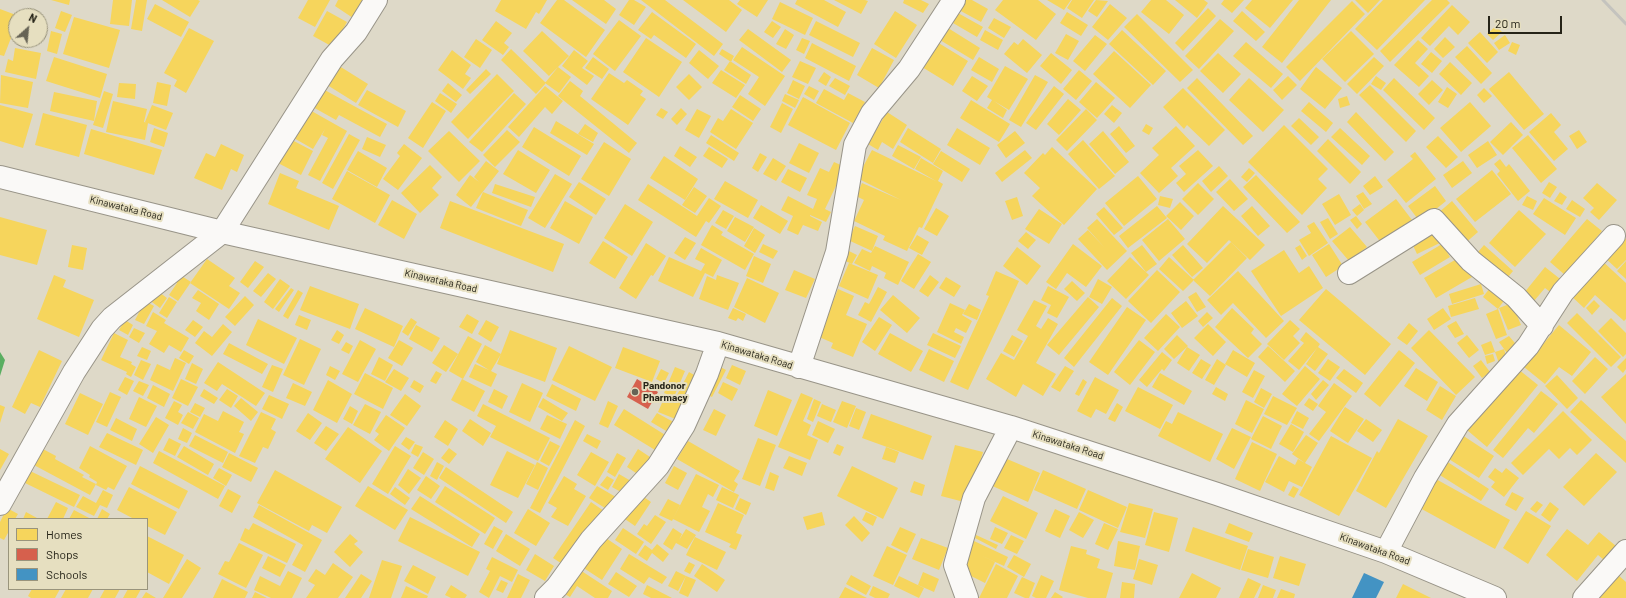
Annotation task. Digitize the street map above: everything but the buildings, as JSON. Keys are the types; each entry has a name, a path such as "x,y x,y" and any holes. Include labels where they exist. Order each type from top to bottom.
{"street":[{"path":"0,504 74,372 102,329 112,318 222,232 332,59 356,32 376,0"},
{"path":"799,367 837,252 856,145 872,113 909,69 954,0"},
{"name":"Kinawataka Road","path":"0,177 222,232 718,343 1011,427 1216,494 1386,552 1495,598"},
{"path":"1349,273 1434,220 1471,261 1516,297 1542,326"},
{"path":"1386,552 1425,478 1458,424 1528,346 1563,292 1614,236"},
{"path":"546,598 557,587 591,540 658,466 684,425 707,374 718,343"},
{"path":"967,598 955,565 974,498 1011,427"},
{"path":"1584,598 1626,551"}],"railway":[{"path":"1603,0 1626,24"}],"place":[{"name":"Pandonor Pharmacy","path":"635,392"}]}
